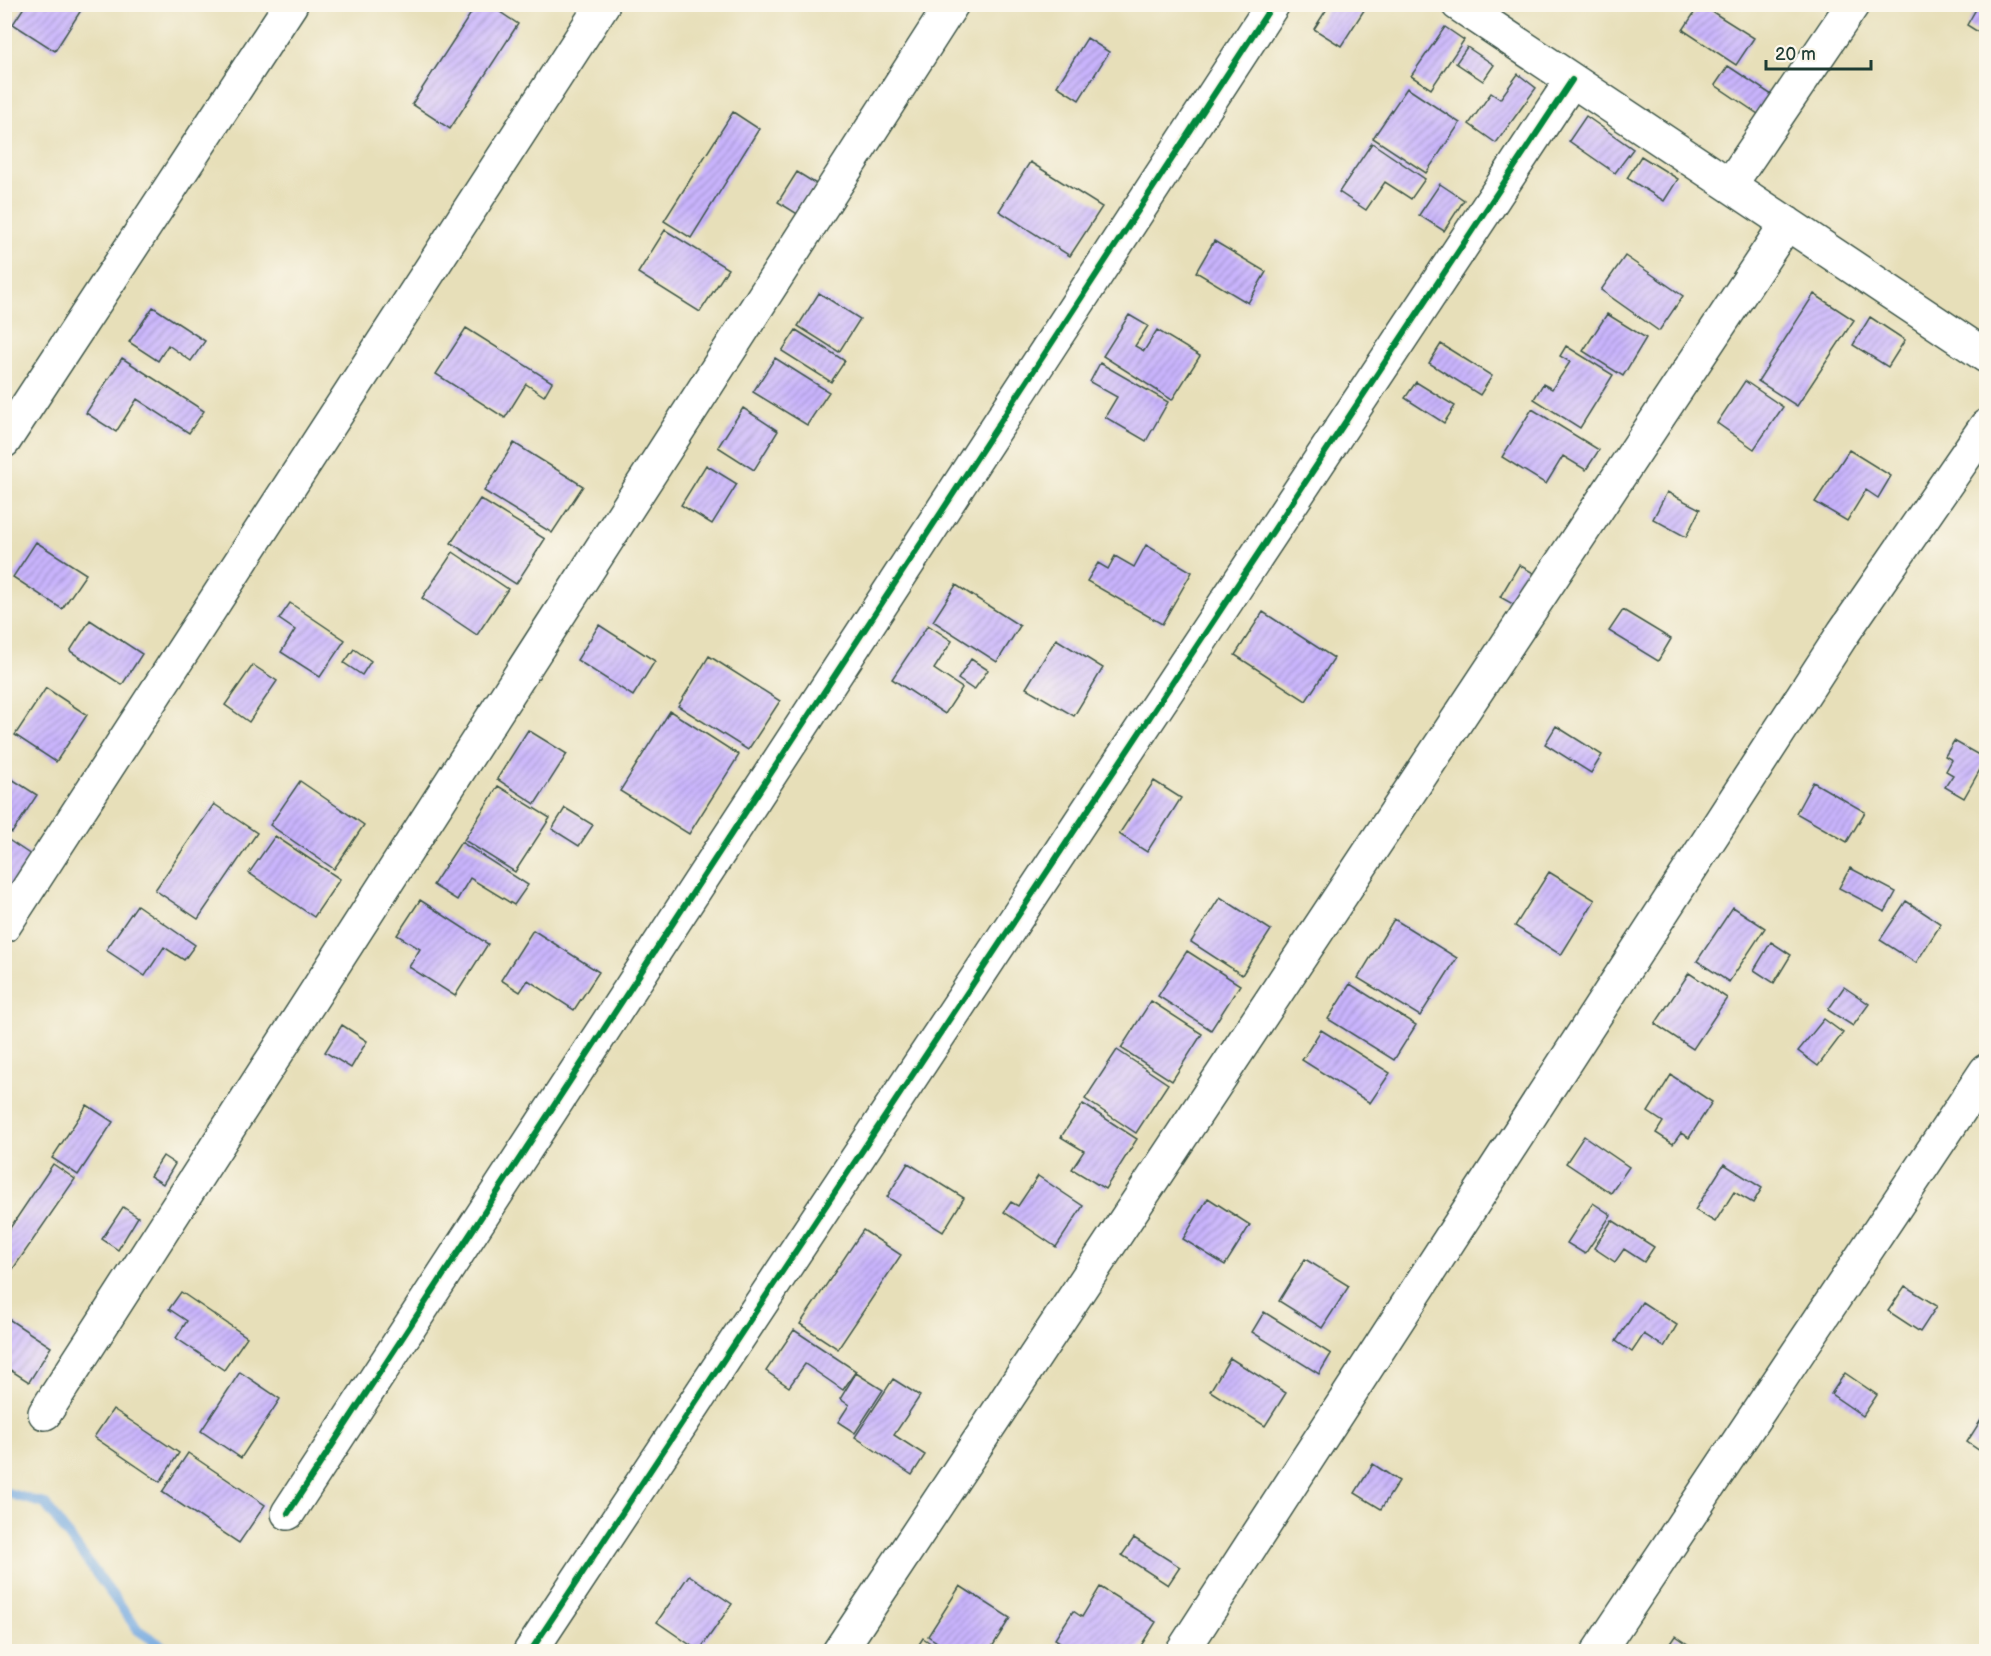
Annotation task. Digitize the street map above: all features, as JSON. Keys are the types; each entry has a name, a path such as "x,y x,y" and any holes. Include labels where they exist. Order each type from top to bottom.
{"street":[{"path":"4,441 291,4"},
{"path":"4,926 603,4"},
{"path":"45,1413 952,4"},
{"path":"288,1513 1273,4"},
{"path":"1730,185 1853,4"},
{"path":"1469,7 1572,80 1986,356"},
{"path":"530,1652 1572,80"},
{"path":"839,1652 1787,223"},
{"path":"1182,1652 1838,642 1986,426"},
{"path":"1598,1652 1986,1071"}],"building":[{"path":"26,4 85,4 55,51 13,24"},
{"path":"477,4 488,4 518,24 450,129 412,104"},
{"path":"1330,4 1368,4 1341,46 1314,29"},
{"path":"1700,4 1754,38 1736,65 1683,30"},
{"path":"1979,4 1986,4 1986,37 1967,25"},
{"path":"1445,27 1464,40 1431,89 1411,76"},
{"path":"1087,38 1109,52 1079,100 1057,86"},
{"path":"1467,47 1494,65 1483,81 1456,63"},
{"path":"1728,66 1778,99 1764,118 1715,85"},
{"path":"1518,74 1536,88 1496,143 1469,124 1491,93 1500,99"},
{"path":"1407,88 1460,123 1426,173 1373,138"},
{"path":"733,112 759,129 691,238 664,221"},
{"path":"1586,116 1633,149 1615,173 1569,141"},
{"path":"1372,143 1425,179 1411,199 1385,182 1366,210 1339,192"},
{"path":"1641,156 1678,179 1664,201 1627,178"},
{"path":"1030,162 1102,207 1070,256 999,211"},
{"path":"797,172 818,185 799,215 778,202"},
{"path":"1440,184 1464,200 1444,231 1419,215"},
{"path":"665,230 728,269 700,312 638,273"},
{"path":"1214,241 1266,272 1248,303 1196,272"},
{"path":"1625,256 1683,296 1659,331 1601,290"},
{"path":"819,293 860,319 839,352 798,326"},
{"path":"1814,294 1854,320 1797,406 1758,381"},
{"path":"153,307 205,341 191,361 168,345 158,361 129,342"},
{"path":"1607,314 1646,338 1623,376 1583,351"},
{"path":"1129,315 1148,326 1135,346 1144,351 1157,330 1200,356 1172,400 1103,356"},
{"path":"1870,317 1905,340 1888,367 1853,345"},
{"path":"466,328 552,382 544,396 526,384 505,418 436,374"},
{"path":"796,330 845,361 831,382 782,351"},
{"path":"1441,344 1492,376 1480,395 1429,363"},
{"path":"1566,346 1613,375 1580,428 1534,399 1543,384 1552,389 1570,362 1560,356"},
{"path":"122,358 204,411 189,433 137,399 116,432 86,413"},
{"path":"775,358 829,392 807,425 753,392"},
{"path":"1100,363 1168,402 1146,441 1105,417 1117,397 1090,382"},
{"path":"1745,381 1783,407 1754,449 1717,423"},
{"path":"1416,382 1455,406 1444,423 1405,398"},
{"path":"743,408 778,431 754,470 718,447"},
{"path":"1532,409 1599,450 1586,470 1563,456 1546,484 1502,457"},
{"path":"514,443 583,486 552,533 484,491"},
{"path":"1849,450 1891,476 1878,498 1866,490 1847,521 1815,502"},
{"path":"706,465 737,484 712,524 681,505"},
{"path":"1667,492 1700,509 1686,537 1653,519"},
{"path":"480,499 545,539 516,584 451,543"},
{"path":"36,542 86,574 62,609 13,577"},
{"path":"1146,545 1192,572 1162,624 1087,581 1098,563 1108,569 1115,556 1134,567"},
{"path":"453,552 508,589 477,635 422,598"},
{"path":"1519,565 1539,576 1520,608 1500,597"},
{"path":"956,585 1020,626 997,662 933,621"},
{"path":"290,603 345,640 320,677 281,652 295,630 279,619"},
{"path":"1623,610 1671,639 1658,661 1609,631"},
{"path":"1263,612 1334,658 1306,701 1235,655"},
{"path":"90,620 142,654 122,685 70,651"},
{"path":"599,625 655,661 633,696 577,660"},
{"path":"928,625 952,641 934,669 962,688 945,714 892,679"},
{"path":"1056,639 1103,668 1074,716 1026,688"},
{"path":"354,649 371,661 362,675 344,663"},
{"path":"709,656 780,701 748,750 678,706"},
{"path":"971,659 988,670 974,690 958,679"},
{"path":"253,665 277,681 249,722 225,705"},
{"path":"46,688 87,715 56,762 15,735"},
{"path":"670,711 739,755 689,834 620,791"},
{"path":"1556,726 1602,755 1591,773 1545,744"},
{"path":"528,730 567,754 535,804 497,779"},
{"path":"1954,741 1986,759 1964,798 1945,787 1953,775 1946,771 1952,760 1945,756"},
{"path":"4,774 37,795 12,833 4,828"},
{"path":"300,781 364,825 334,869 270,825"},
{"path":"1154,781 1181,798 1147,852 1119,834"},
{"path":"1813,782 1865,812 1847,842 1796,813"},
{"path":"498,786 550,818 515,872 464,840"},
{"path":"214,804 257,833 198,919 155,890"},
{"path":"565,808 593,825 579,846 552,829"},
{"path":"275,836 340,879 314,917 249,873"},
{"path":"4,837 34,857 4,902"},
{"path":"461,842 528,885 514,905 470,878 457,900 433,885"},
{"path":"1850,868 1896,892 1885,912 1839,888"},
{"path":"1549,872 1595,900 1561,955 1515,926"},
{"path":"1220,897 1271,930 1242,975 1191,942"},
{"path":"420,900 488,944 455,996 409,967 420,949 397,935"},
{"path":"1906,901 1941,924 1916,963 1880,940"},
{"path":"137,905 195,945 184,960 164,947 145,976 106,950"},
{"path":"1733,907 1765,928 1729,982 1697,961"},
{"path":"1394,919 1457,958 1420,1016 1358,978"},
{"path":"533,930 599,972 574,1010 528,980 520,992 501,980"},
{"path":"1771,942 1791,955 1774,983 1754,970"},
{"path":"1187,951 1240,985 1211,1030 1158,996"},
{"path":"1689,973 1727,998 1693,1049 1655,1024"},
{"path":"1350,984 1416,1025 1394,1060 1328,1019"},
{"path":"1844,987 1869,1004 1853,1026 1828,1010"},
{"path":"1151,1001 1202,1034 1172,1081 1121,1048"},
{"path":"1824,1019 1843,1033 1818,1066 1798,1051"},
{"path":"342,1025 367,1041 351,1068 325,1052"},
{"path":"1321,1030 1390,1073 1370,1103 1302,1060"},
{"path":"1117,1050 1168,1084 1136,1133 1085,1099"},
{"path":"1671,1075 1712,1102 1689,1138 1681,1133 1673,1144 1656,1133 1663,1122 1648,1112"},
{"path":"1083,1104 1137,1139 1105,1189 1072,1169 1084,1151 1061,1137"},
{"path":"87,1105 113,1122 78,1175 52,1158"},
{"path":"1584,1136 1629,1167 1611,1193 1566,1163"},
{"path":"163,1156 175,1164 163,1184 150,1176"},
{"path":"908,1163 964,1198 943,1232 887,1197"},
{"path":"53,1164 75,1179 4,1282 4,1237"},
{"path":"1724,1164 1762,1188 1753,1203 1734,1192 1715,1222 1695,1210"},
{"path":"1038,1176 1083,1206 1056,1247 1004,1212 1011,1202 1018,1206"},
{"path":"1208,1198 1250,1225 1225,1265 1183,1239"},
{"path":"1593,1203 1611,1215 1585,1254 1567,1243"},
{"path":"123,1207 138,1217 118,1250 102,1239"},
{"path":"1612,1220 1654,1247 1644,1262 1624,1249 1615,1262 1594,1248"},
{"path":"863,1230 901,1255 838,1349 800,1324"},
{"path":"1305,1259 1349,1286 1322,1328 1279,1301"},
{"path":"1905,1286 1937,1306 1920,1332 1888,1311"},
{"path":"181,1292 247,1337 224,1370 176,1338 187,1321 169,1309"},
{"path":"1642,1302 1677,1325 1664,1347 1644,1334 1632,1352 1616,1341"},
{"path":"1264,1312 1331,1354 1319,1374 1252,1332"},
{"path":"4,1316 51,1347 29,1382 4,1366"},
{"path":"794,1330 856,1371 843,1390 805,1364 789,1387 766,1371"},
{"path":"1230,1358 1286,1393 1265,1426 1210,1391"},
{"path":"240,1372 280,1399 241,1458 201,1431"},
{"path":"856,1373 883,1390 855,1433 838,1422 849,1405 840,1399"},
{"path":"1845,1373 1877,1395 1863,1416 1831,1394"},
{"path":"893,1379 920,1396 894,1435 925,1455 912,1475 855,1437"},
{"path":"113,1409 179,1453 160,1482 94,1437"},
{"path":"1986,1412 1986,1455 1967,1442"},
{"path":"188,1453 265,1505 239,1543 162,1492"},
{"path":"1373,1464 1399,1481 1381,1509 1355,1493"},
{"path":"1134,1538 1180,1567 1168,1585 1122,1555"},
{"path":"689,1575 732,1604 699,1651 657,1622"},
{"path":"960,1586 1010,1618 989,1652 952,1652 928,1636"},
{"path":"1100,1587 1156,1622 1137,1652 1075,1652 1055,1639 1073,1611 1082,1617"},
{"path":"1676,1636 1699,1652 1665,1652"},
{"path":"923,1638 944,1652 914,1652"}],"waterway":[{"path":"4,1492 45,1504 138,1630 171,1652"}],"cycle path":[{"path":"288,1513 1273,4"},
{"path":"530,1652 1572,80"}]}
